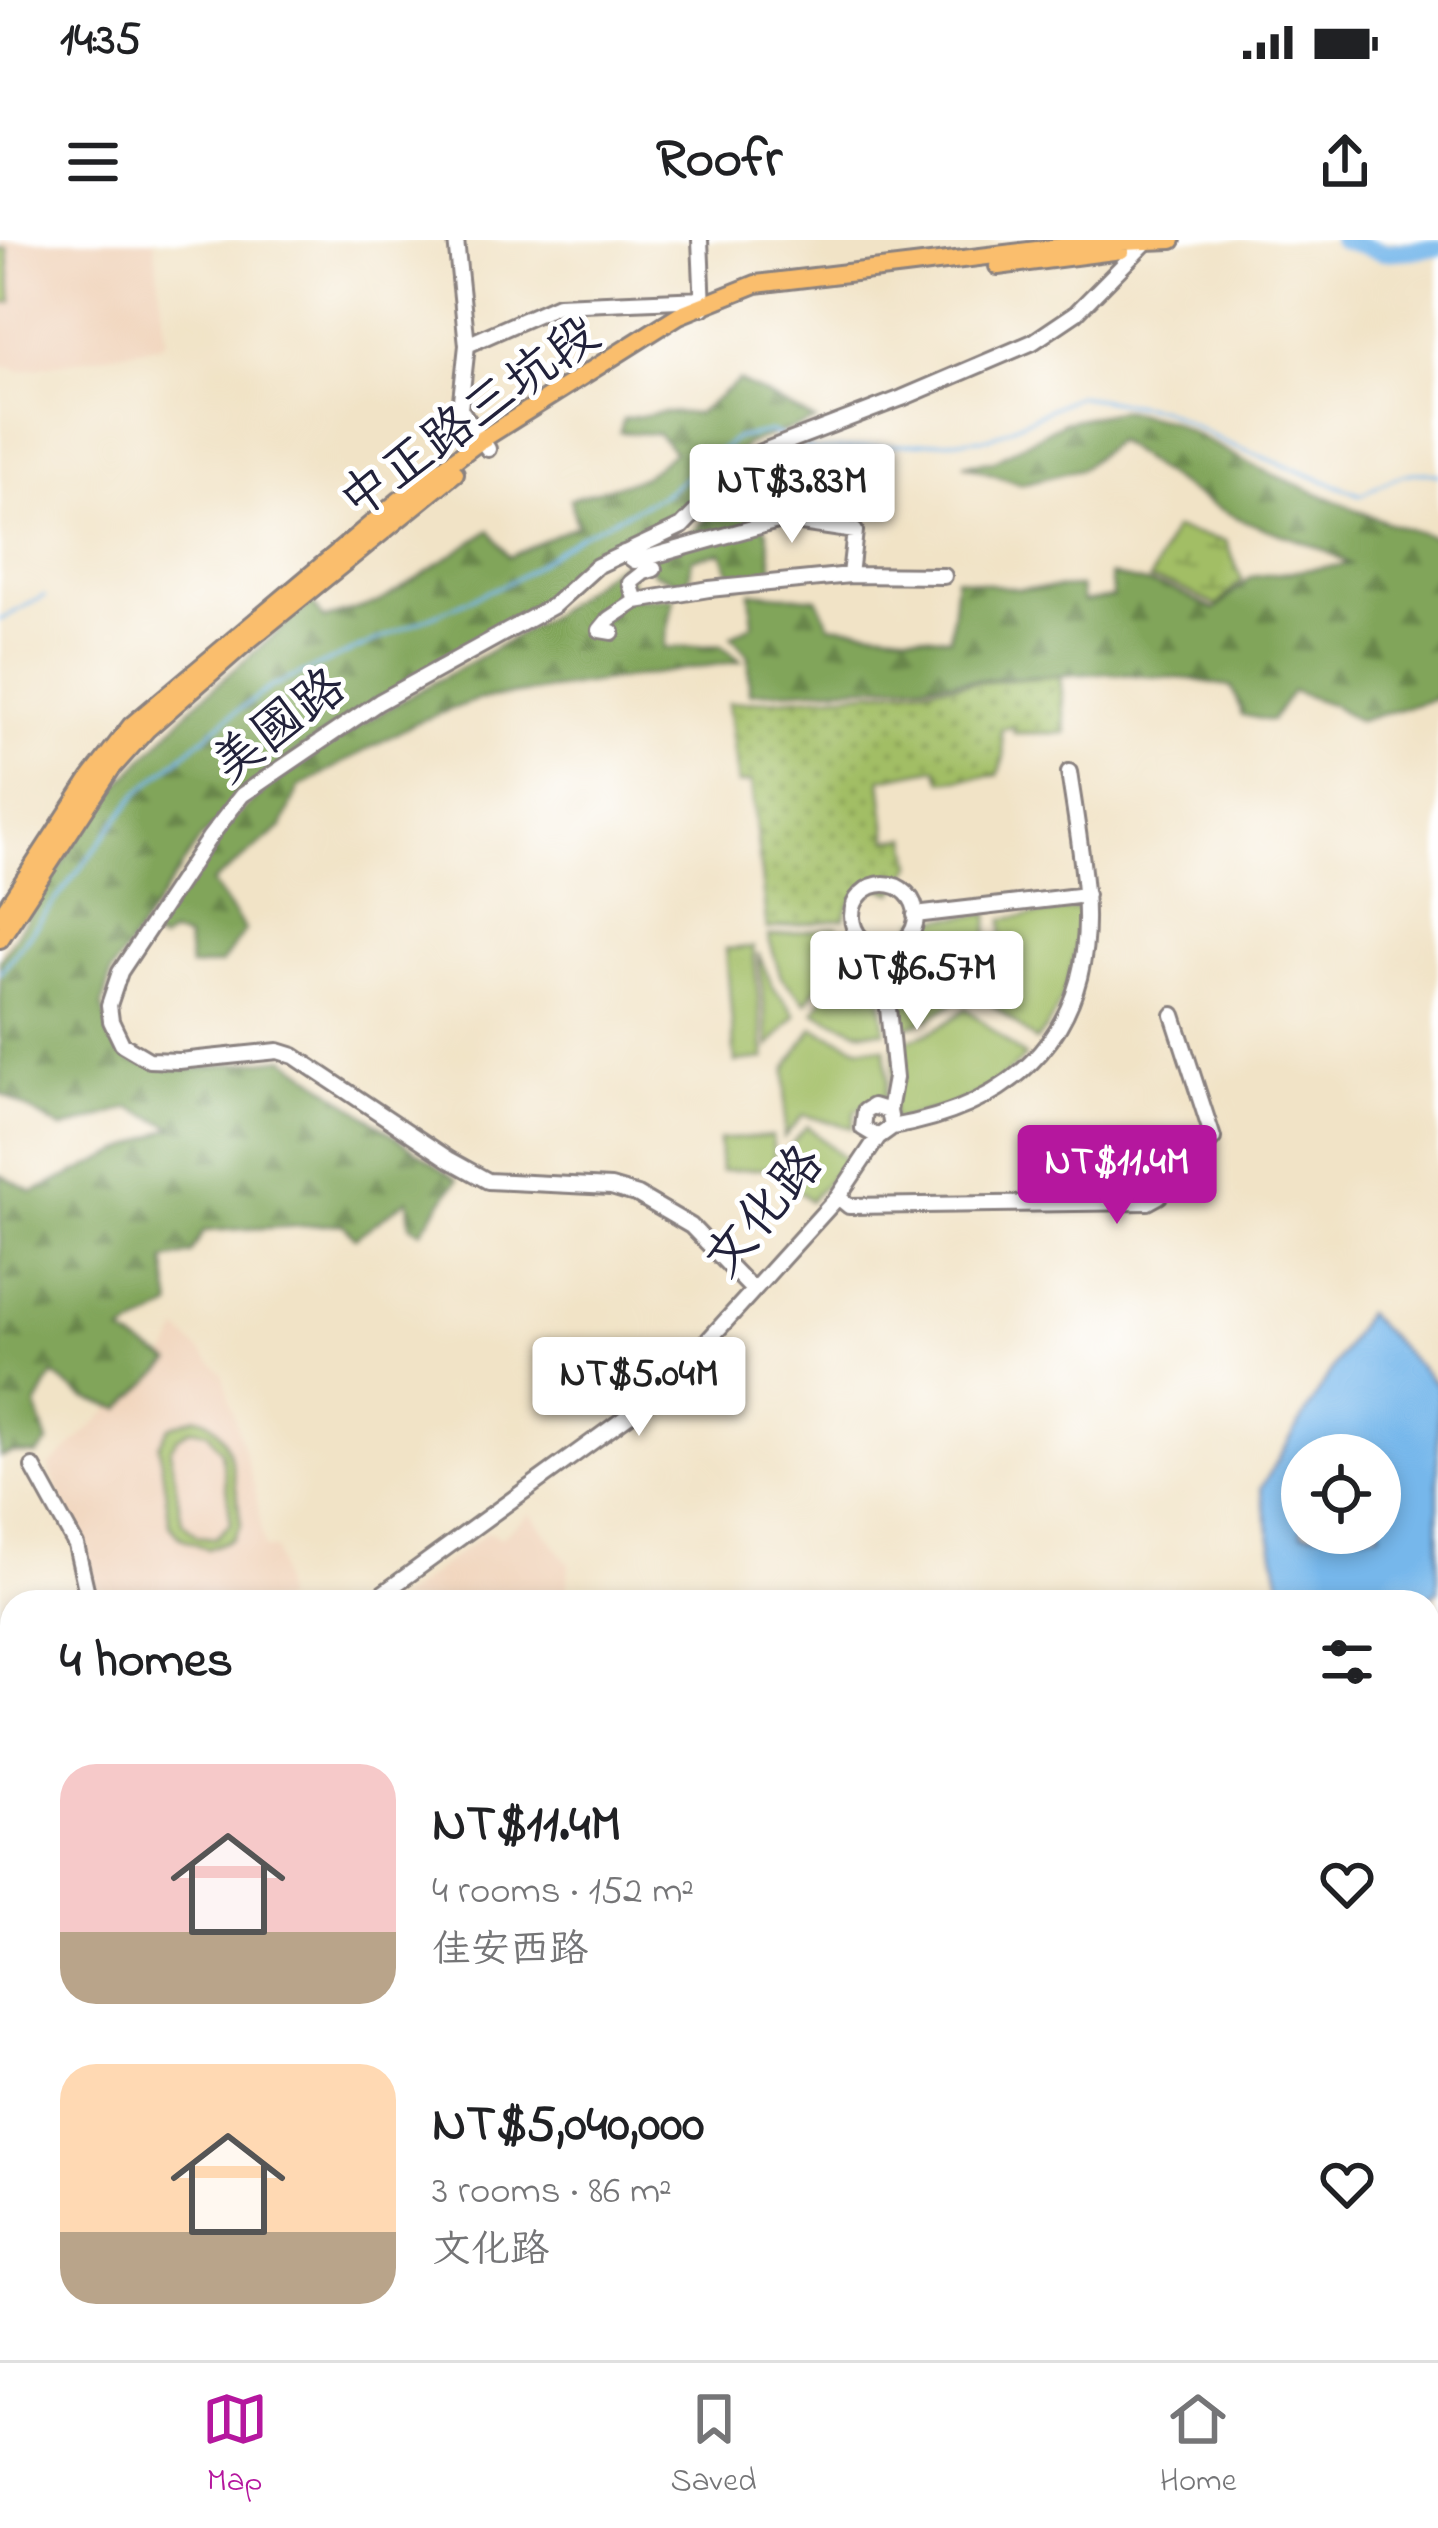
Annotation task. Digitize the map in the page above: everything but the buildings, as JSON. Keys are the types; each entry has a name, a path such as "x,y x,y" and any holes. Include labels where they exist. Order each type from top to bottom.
{"main road":[{"name":"中正路三坑段","path":"0,917 90,779 131,726 400,500 680,315 756,284 1095,243 1172,240"},
{"name":"中正路三坑段","path":"0,939 111,769 147,729 485,444"}],"street":[{"path":"456,240 466,346 460,410 485,444"},
{"path":"466,346 558,305 703,306 700,240"},
{"name":"美國路","path":"753,1290 691,1226 638,1196 611,1187 488,1181 294,1056 278,1051 148,1060 122,1044 111,1022 110,1005 120,972 242,795 379,701 553,606 597,566 682,526 750,456 1033,343 1076,313 1145,243"},
{"path":"624,553 635,561 781,520 855,531 850,575"},
{"path":"636,602 630,584 655,569"},
{"path":"612,632 600,630 636,602 709,589 850,575 944,576"},
{"path":"882,948 895,1078 886,1125 969,1108 1006,1086 1064,1023 1084,949 1086,895 1069,772"},
{"path":"874,885 890,885 910,899 915,914 906,939 882,948 863,940 855,930 852,909 860,894 874,885"},
{"path":"915,914 1086,895"},
{"path":"838,1197 849,1206 1148,1202 1213,1138 1173,1015"},
{"name":"文化路","path":"388,1590 674,1378 838,1197 886,1125"},
{"path":"33,1467 76,1545 86,1590"}],"shaded area":[{"path":"0,240 154,240 166,339 162,345 19,371 0,367"},
{"path":"179,1330 222,1373 256,1493 264,1549 276,1549 281,1590 92,1590 49,1467 165,1358"},
{"path":"530,1513 569,1564 568,1590 411,1590 487,1532 500,1538"}],"green space":[{"path":"0,249 8,249 12,302 0,303"},
{"path":"739,381 815,421 746,444 680,521 594,554 571,581 515,622 296,752 201,838 111,973 102,1007 115,1045 131,1062 188,1069 285,1058 457,1180 421,1231 410,1225 408,1199 355,1238 343,1224 204,1231 191,1254 165,1260 172,1307 122,1334 171,1362 121,1409 84,1398 53,1374 36,1406 48,1443 37,1455 0,1457 0,1175 33,1192 173,1127 130,1108 63,1129 0,1093 0,960 99,806 195,704 312,602 324,619 380,602 490,530 509,557 577,525 570,499 642,478 674,452 658,434 620,432 623,419 663,412 697,414"},
{"path":"1121,410 1169,421 1262,470 1388,523 1438,538 1438,698 1358,721 1333,705 1292,691 1271,721 1242,715 1232,687 1101,673 749,693 749,656 731,636 753,624 750,592 817,598 830,625 950,638 956,578 1018,589 1080,587 1083,602 1113,597 1110,575 1172,589 1215,610 1251,577 1349,564 1220,509 1116,440 1081,469 1021,484 963,464 993,461 1064,422"},
{"path":"777,450 796,461 796,476 765,485 755,515 767,531 774,576 735,585 722,552 692,559 688,585 654,573 641,556 686,536 749,467"},
{"path":"1173,529 1226,541 1242,580 1217,606 1173,585 1150,580"},
{"path":"628,560 633,598 674,598 664,648 721,645 741,661 476,700 417,722 299,787 282,827 212,883 245,930 221,964 190,967 187,939 171,934 161,941 148,935 211,843 285,775 370,719 546,618"},
{"path":"1060,676 1066,733 1001,729 1004,757 998,775 942,781 937,768 881,779 888,840 908,838 913,865 894,893 877,888 862,892 844,919 767,929 751,782 738,784 728,703"},
{"path":"1083,908 1063,995 1036,1041 980,994 1000,962 1003,919"},
{"path":"989,914 986,956 966,987 908,940 916,921"},
{"path":"837,927 847,946 806,1003 781,977 768,936"},
{"path":"753,947 765,1059 735,1062 726,949"},
{"path":"901,949 960,996 930,1018 895,1030 886,956"},
{"path":"857,952 876,957 885,1031 858,1031 814,1012"},
{"path":"758,953 773,987 796,1015 769,1047"},
{"path":"966,1008 1025,1057 979,1094 892,1121 895,1043 933,1030"},
{"path":"813,1028 858,1047 885,1048 884,1104 875,1100 855,1111 852,1128 803,1115 784,1137 786,1069"},
{"path":"807,1126 846,1160 810,1201 772,1168 721,1171 719,1140 772,1136 775,1163"},
{"path":"196,1417 219,1431 231,1461 241,1525 232,1539 208,1549 181,1538 170,1525 159,1445 169,1427","holes":["191,1429 208,1432 221,1451 231,1523 215,1538 197,1536 182,1522 170,1450"]}],"water":[{"path":"1366,1313 1438,1386 1438,1590 1282,1590 1261,1488 1281,1455 1281,1554 1401,1554 1401,1434 1293,1434"}],"waterway":[{"path":"1341,240 1384,252 1438,248"},
{"path":"799,444 816,451 990,438 1077,396 1161,409 1226,443 1361,495 1408,474 1438,475"},
{"path":"0,973 138,793 271,687 516,579 579,536 663,495 736,438 770,432 784,438"},
{"path":"0,620 44,596"}]}
